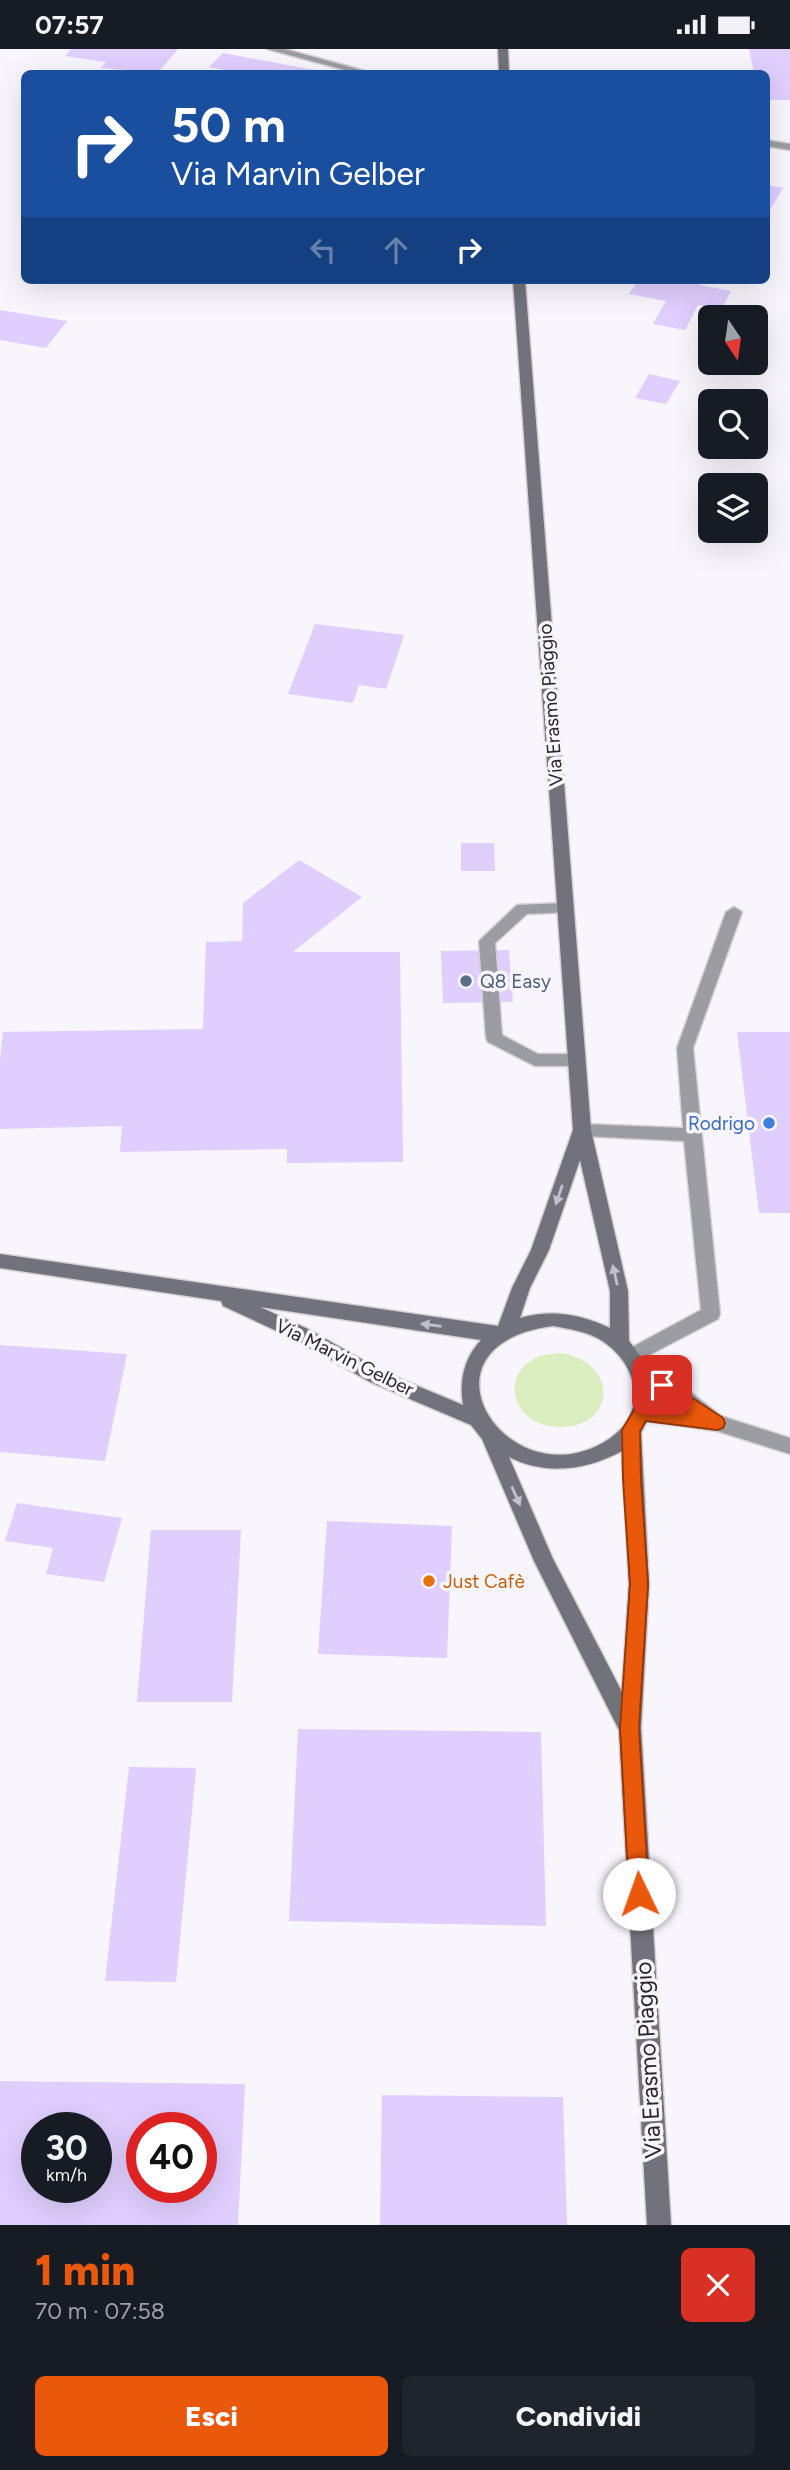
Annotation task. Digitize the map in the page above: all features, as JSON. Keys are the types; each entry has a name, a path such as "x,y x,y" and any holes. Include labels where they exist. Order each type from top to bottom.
{"street":[{"path":"272,49 355,70"},
{"path":"503,49 505,70"},
{"path":"770,144 790,147"},
{"name":"Via Erasmo Piaggio","path":"519,284 582,1130 619,1291 631,1358"},
{"path":"565,908 523,909 487,941 494,1038 535,1060 576,1060"},
{"path":"631,1358 711,1314 685,1048 734,912"},
{"path":"582,1130 692,1135"},
{"name":"Via Erasmo Piaggio","path":"503,1333 540,1250 582,1130"},
{"name":"Via Marvin Gelber","path":"0,1261 503,1333"},
{"name":"Via Marvin Gelber","path":"211,1293 301,1334 377,1377 484,1427"},
{"path":"631,1358 645,1387 636,1422 616,1445 597,1455 574,1460 527,1456 506,1446 484,1427 469,1390 470,1374 486,1346 503,1333 528,1322 553,1319 578,1322 601,1330 631,1358 717,1423"},
{"path":"636,1422 717,1423 790,1446"},
{"name":"Via Erasmo Piaggio","path":"636,1422 632,1479 639,1584 630,1728 659,2225"},
{"name":"Via Erasmo Piaggio","path":"484,1427 544,1561 630,1728"}],"green space":[{"path":"561,1353 580,1359 593,1368 601,1380 604,1393 601,1406 593,1416 580,1424 562,1427 542,1424 528,1416 518,1404 515,1391 517,1377 525,1365 540,1357"}],"building":[{"path":"71,49 178,49 160,70 101,68 106,62 65,56"},
{"path":"749,49 790,49 790,100 770,100 770,70 753,70"},
{"path":"223,53 314,70 224,70 209,67"},
{"path":"770,186 783,188 770,210"},
{"path":"635,284 701,284 731,291 724,305 698,305 685,330 653,324 666,301 629,294"},
{"path":"0,310 67,321 46,348 0,340"},
{"path":"649,374 680,381 666,404 635,398"},
{"path":"315,624 404,635 386,689 359,685 353,703 288,694"},
{"path":"461,843 494,843 495,871 461,871"},
{"path":"299,860 362,897 293,952 400,952 403,1162 287,1163 287,1149 120,1152 122,1126 0,1129 0,1059 3,1032 203,1029 206,942 242,941 243,903"},
{"path":"509,950 513,1002 443,1003 441,951"},
{"name":"Rodrigo","path":"737,1032 790,1032 790,1213 759,1213"},
{"path":"0,1345 127,1354 105,1461 0,1452"},
{"path":"17,1503 122,1518 104,1582 46,1574 53,1548 5,1541"},
{"path":"327,1521 452,1526 447,1658 318,1654"},
{"path":"151,1530 241,1530 232,1702 137,1702"},
{"path":"298,1729 541,1732 546,1926 289,1921"},
{"path":"129,1767 196,1768 176,1982 105,1981"},
{"path":"0,2081 245,2084 238,2225 0,2225"},
{"path":"382,2095 563,2097 567,2225 380,2225"}],"place":[{"name":"Q8 Easy","path":"466,981"},
{"name":"Rodrigo","path":"769,1123"},
{"name":"Just Cafè","path":"429,1581"}],"route":[{"path":"639,1894 630,1728 639,1584 631,1430 641,1413 717,1423 662,1385"}]}
